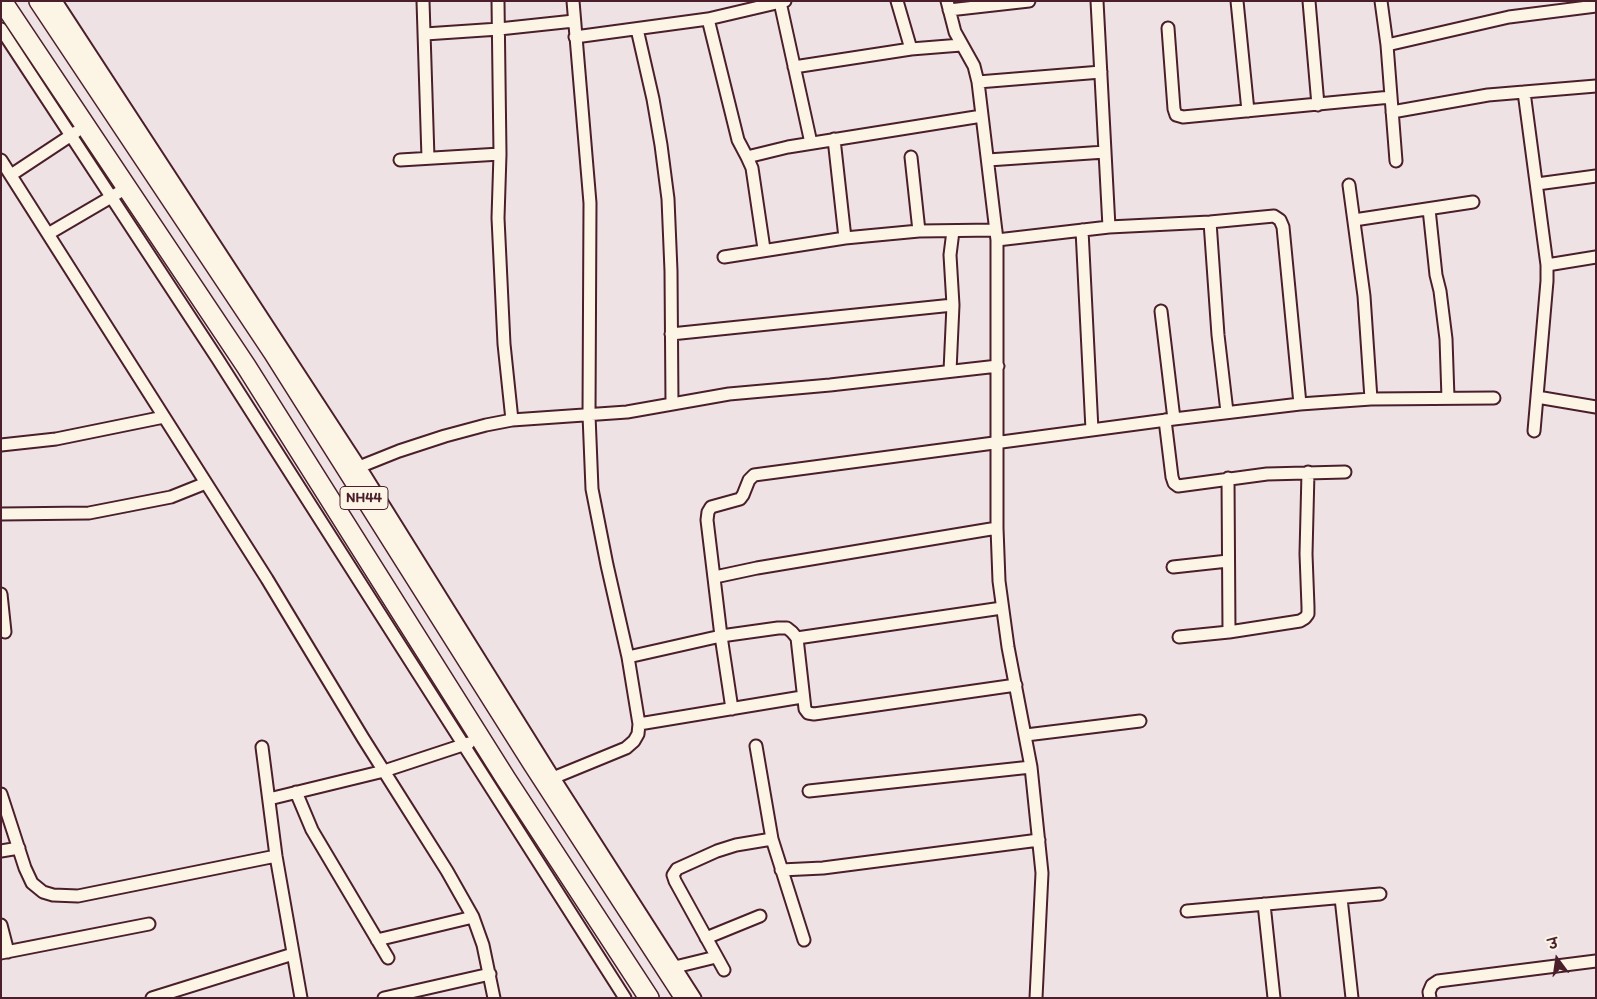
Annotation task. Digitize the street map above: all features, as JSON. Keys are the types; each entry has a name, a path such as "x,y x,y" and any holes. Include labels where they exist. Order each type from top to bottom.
{"highway":[{"name":"NH44","path":"2,1 79,130 119,192 246,366 482,739 649,998"},
{"name":"NH44","path":"38,1 273,352 354,469 549,780 671,968 685,998"}],"street":[{"path":"56,1 354,469 399,451 445,436 512,420 627,412 729,394 830,386 998,366"},
{"path":"423,1 428,158"},
{"path":"498,1 500,154 498,218 504,344 512,420"},
{"path":"549,780 626,748 634,741 638,734 639,724 628,657 606,565 592,489 589,415 590,203 572,1"},
{"path":"897,1 911,49"},
{"path":"1029,1 948,6 955,32 969,55 978,82 996,235 998,366 997,528 1002,608 1032,766 1042,873 1036,998"},
{"path":"1096,1 1109,227"},
{"path":"1237,1 1248,111"},
{"path":"1308,1 1318,105"},
{"path":"1381,1 1387,45 1396,161"},
{"path":"576,37 708,19 782,2 811,143"},
{"path":"1387,45 1509,18 1596,6"},
{"path":"708,19 738,140 752,168 764,249"},
{"path":"425,34 574,21"},
{"path":"637,28 654,99 668,199 672,404"},
{"path":"1168,28 1174,109 1176,114 1183,117 1391,98"},
{"path":"1,29 79,130 11,175"},
{"path":"794,67 911,49 962,46"},
{"path":"978,82 1101,72"},
{"path":"1392,112 1488,95 1596,86"},
{"path":"1524,92 1547,264 1534,431"},
{"path":"747,157 762,152 811,143 982,116"},
{"path":"834,140 845,238"},
{"path":"988,160 1105,152"},
{"path":"400,160 500,154"},
{"path":"911,157 919,231"},
{"path":"1,160 267,579 447,871 473,917 484,945 494,998"},
{"path":"1537,184 1596,176"},
{"path":"1349,185 1364,296 1371,398"},
{"path":"48,234 119,192 463,745 625,998"},
{"path":"1354,220 1473,202"},
{"path":"1429,209 1446,339 1448,398"},
{"path":"724,256 845,238 919,231 953,231 996,235 1210,222 1274,216 1280,220 1283,227 1300,404"},
{"path":"1210,222 1218,335 1227,412"},
{"path":"1082,230 1092,430"},
{"path":"950,371 953,306 950,255 953,231"},
{"path":"1547,264 1596,257"},
{"path":"671,334 953,306"},
{"path":"1161,311 1174,483 1178,486 1184,486 1228,478 1308,472 1345,472"},
{"path":"1537,397 1596,407"},
{"path":"732,709 707,520 711,507 740,500 749,480 754,475 1170,419 1300,404 1371,398 1494,398"},
{"path":"1,445 56,439 164,417"},
{"path":"1179,637 1300,621 1308,614 1306,529 1308,472"},
{"path":"1228,478 1228,632"},
{"path":"1,514 89,513 171,497 206,483"},
{"path":"715,577 997,528"},
{"path":"1173,568 1228,561"},
{"path":"1,594 6,632"},
{"path":"797,638 1002,608"},
{"path":"628,657 721,636 787,628 797,638 804,708 808,713 814,714 1016,685"},
{"path":"639,724 802,697"},
{"path":"1026,735 1140,721"},
{"path":"268,799 384,771 482,739"},
{"path":"756,746 772,839 804,940"},
{"path":"262,747 276,856 301,998"},
{"path":"809,791 1032,766"},
{"path":"296,792 312,830 388,958"},
{"path":"1,794 25,868 32,882 43,892 53,895 78,896 276,856"},
{"path":"724,970 673,875 677,869 716,851 736,845 772,839"},
{"path":"781,870 823,868 1039,840"},
{"path":"1,851 19,848"},
{"path":"1187,910 1380,894"},
{"path":"1342,898 1352,998"},
{"path":"1264,904 1274,998"},
{"path":"706,938 760,916"},
{"path":"377,940 473,917"},
{"path":"1,925 5,952 149,924"},
{"path":"152,998 293,954"},
{"path":"695,998 671,968 716,957"},
{"path":"1430,998 1429,992 1432,985 1438,981 1596,962"},
{"path":"384,998 490,974"}]}
